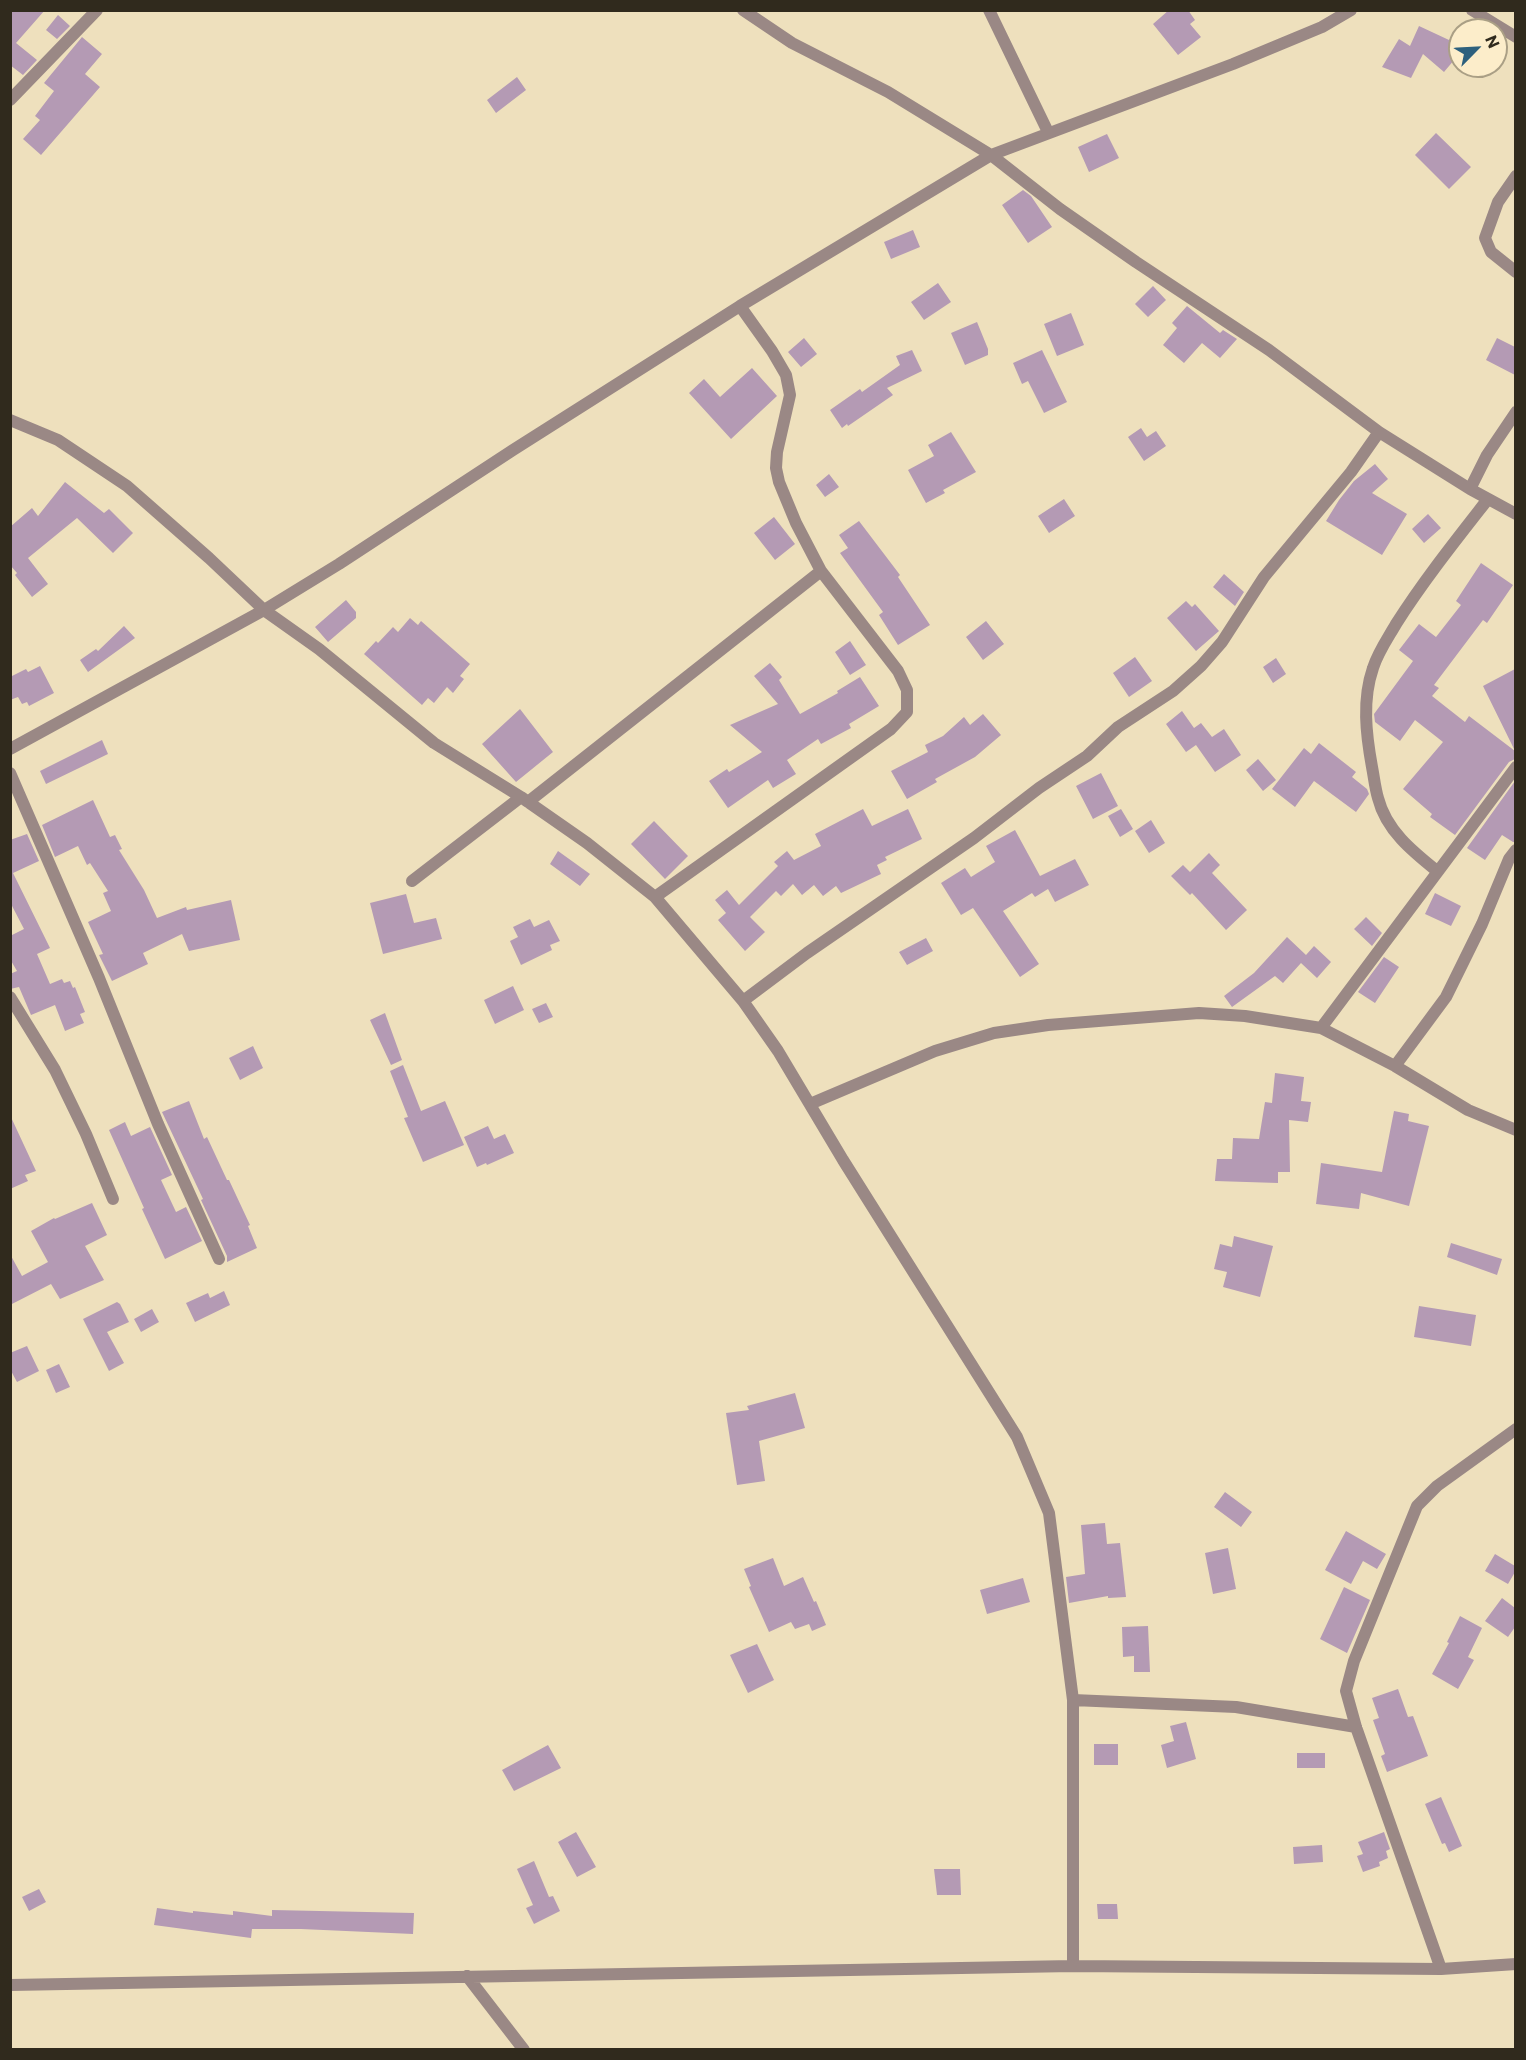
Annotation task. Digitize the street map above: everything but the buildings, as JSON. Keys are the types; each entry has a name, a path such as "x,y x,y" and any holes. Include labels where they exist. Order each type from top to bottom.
{"street":[{"path":"10,100 97,10"},
{"path":"743,10 792,43 888,92 991,155 1060,209 1269,350 1379,432 1470,489 1515,514"},
{"path":"989,10 1048,132"},
{"path":"10,749 264,610 740,306 991,155 1233,64 1322,27 1351,10"},
{"path":"1472,10 1515,37"},
{"path":"1515,176 1498,202 1485,238 1491,252 1515,272"},
{"path":"655,897 891,729 907,712 908,690 898,671 822,571 796,524 779,482 776,468 777,452 790,395 786,375 740,306"},
{"path":"1470,489 1487,455 1515,412"},
{"path":"10,420 58,440 127,486 264,610 319,649 434,743 525,800 587,843 655,897 742,1001 778,1051 843,1160 1017,1437 1049,1514 1072,1700 1073,1966"},
{"path":"742,1001 807,953 974,838 1039,788 1087,756 1118,727 1173,691 1187,679 1222,642 1264,577 1351,472 1379,432"},
{"path":"1437,871 1412,852 1399,838 1389,824 1378,799 1366,734 1367,701 1372,669 1379,651 1431,572 1488,499"},
{"path":"412,881 525,800 822,571"},
{"path":"1321,1028 1515,766"},
{"path":"10,773 158,1124 219,1259"},
{"path":"1395,1066 1446,997 1515,850"},
{"path":"10,997 55,1070 86,1134 113,1199"},
{"path":"810,1104 935,1051 994,1033 1048,1024 1199,1012 1245,1016 1321,1028 1395,1066 1460,1107 1515,1130"},
{"path":"1441,1969 1356,1727 1346,1691 1354,1661 1417,1506 1437,1486 1515,1428"},
{"path":"1072,1700 1236,1707 1356,1727"},
{"path":"10,1985 1073,1966 1441,1969 1515,1964"},
{"path":"467,1976 524,2049"}]}
